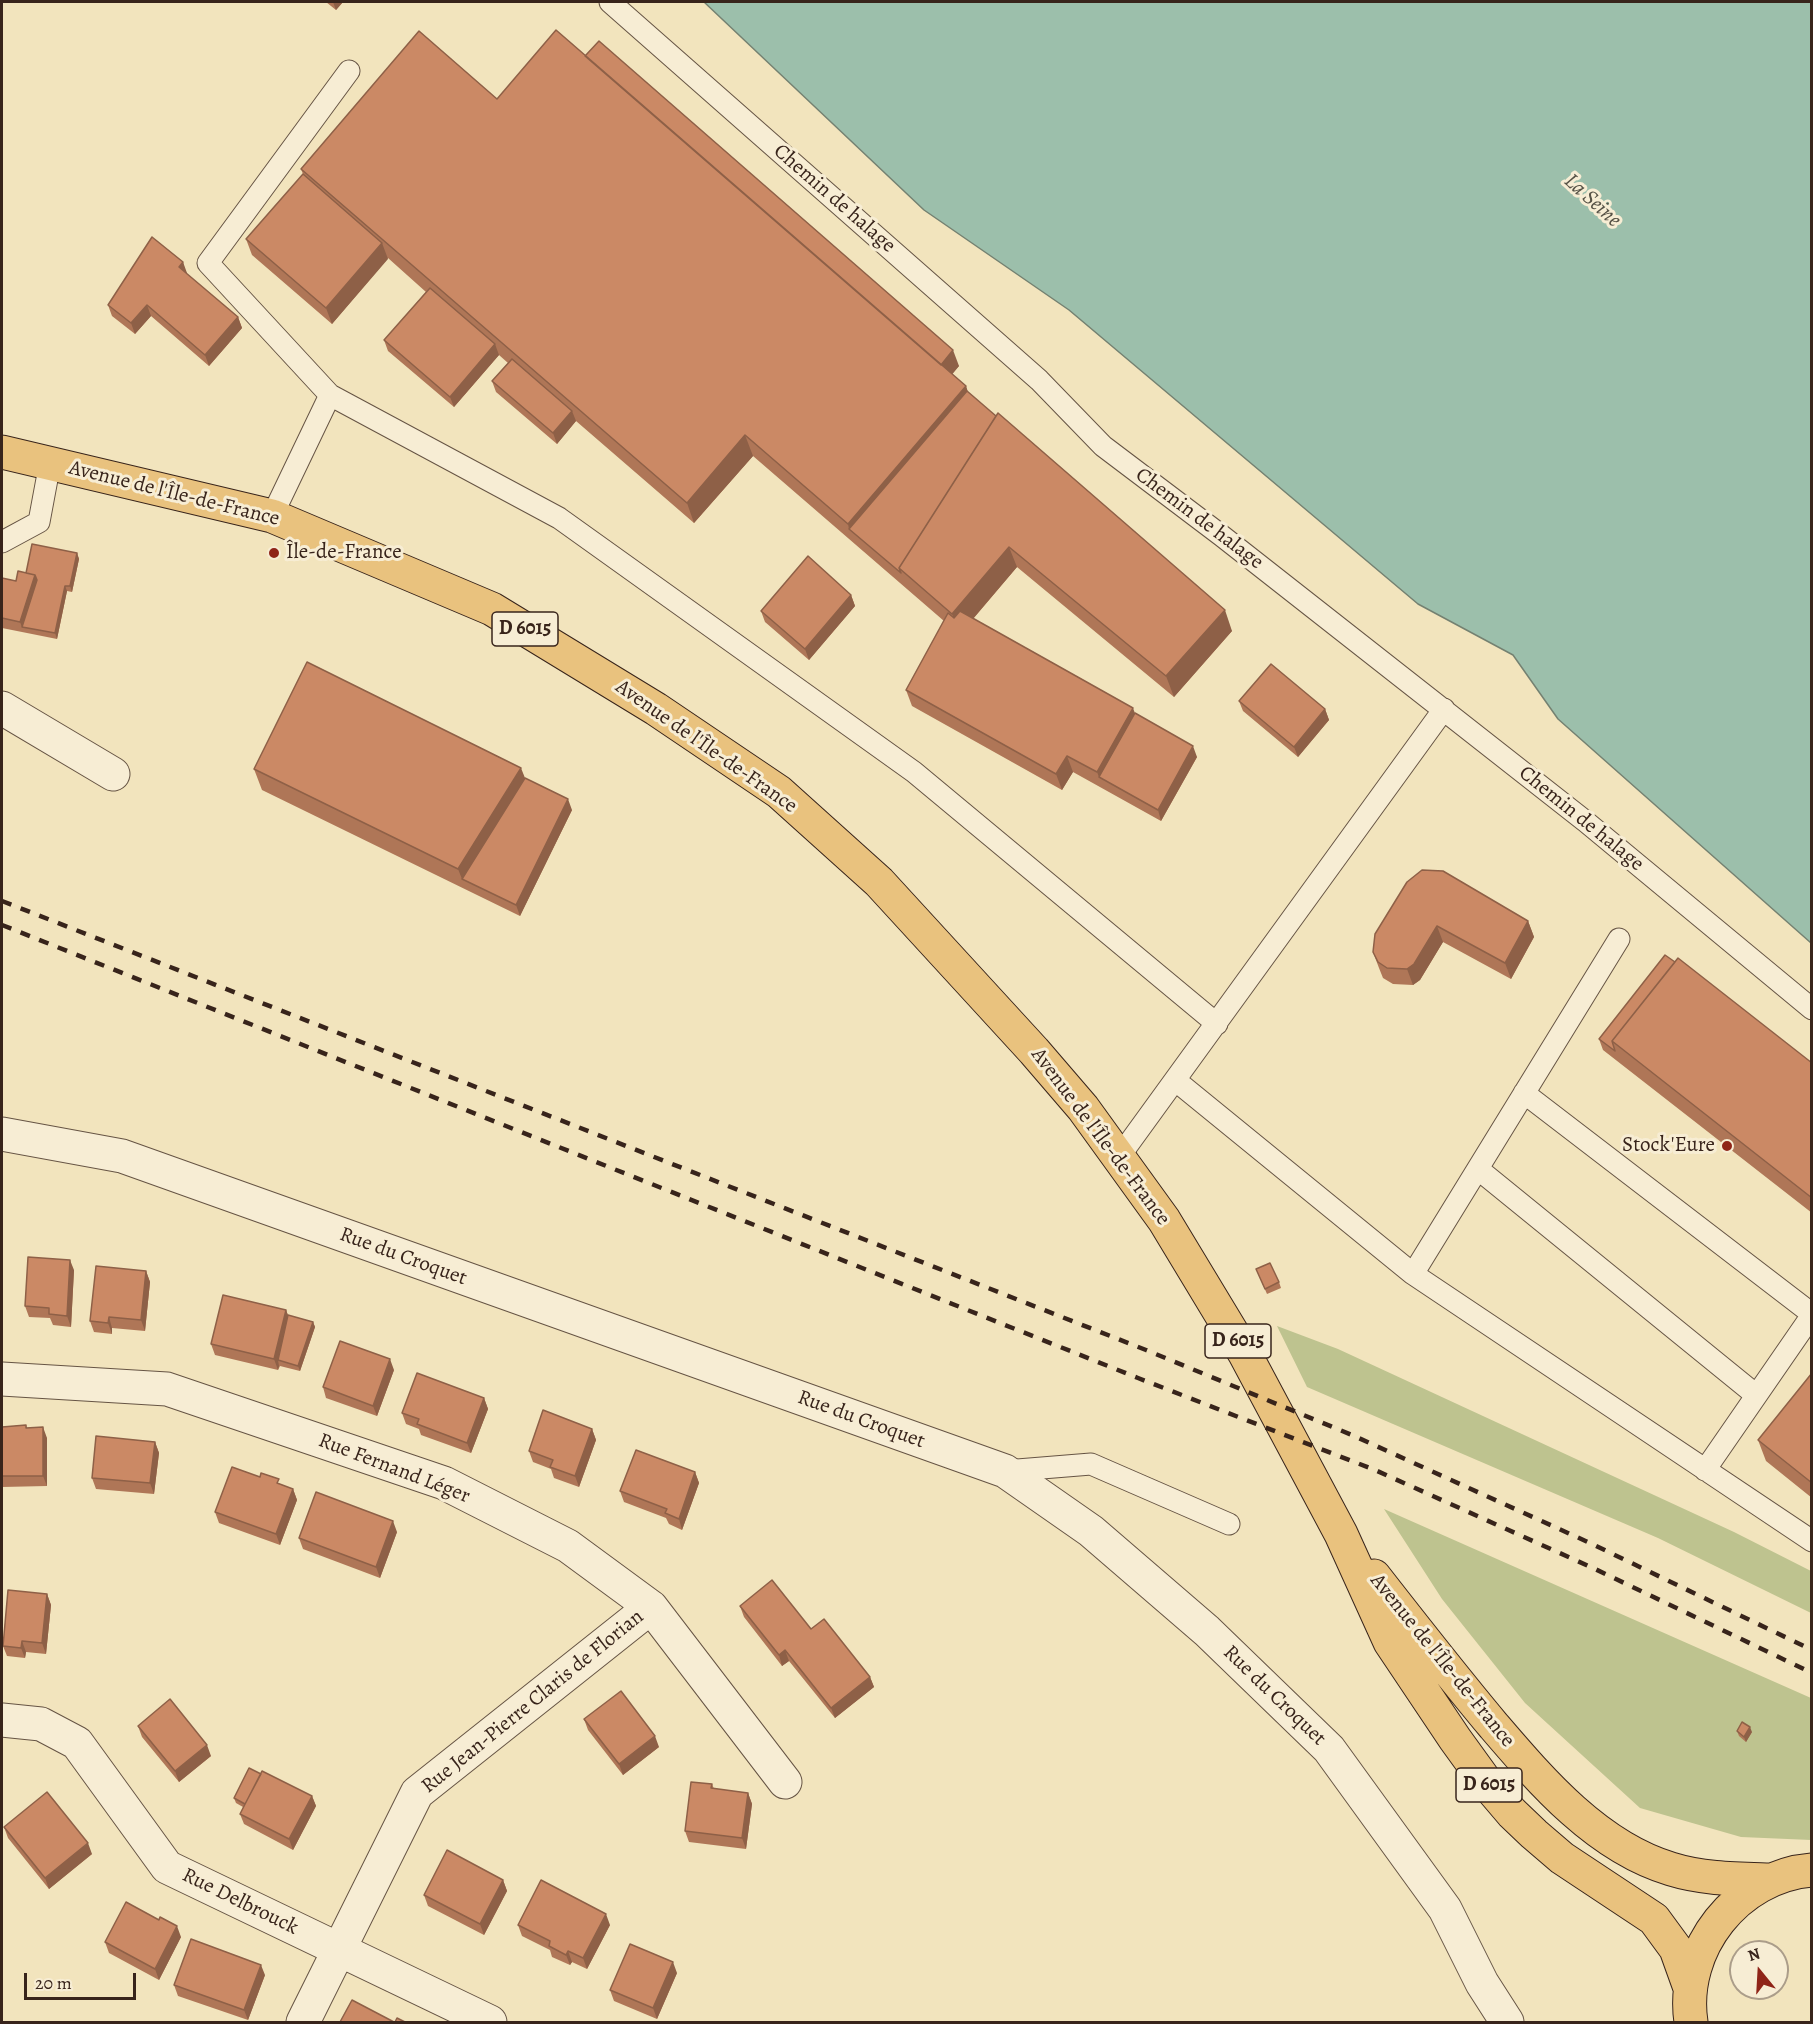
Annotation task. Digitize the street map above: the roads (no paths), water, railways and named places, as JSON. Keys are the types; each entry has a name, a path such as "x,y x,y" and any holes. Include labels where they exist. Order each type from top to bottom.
{"main road":[{"name":"Avenue de l'Île-de-France","path":"2,452 272,516 492,609 656,709 778,792 879,882 1034,1050 1083,1108 1164,1220 1245,1353 1341,1534 1389,1642 1490,1786 1512,1813 1562,1858 1654,1919 1676,1949 1690,1988"},
{"name":"Avenue de l'Île-de-France","path":"1341,1534 1487,1717 1538,1777 1588,1823 1634,1854 1671,1869 1717,1879 1770,1880"},
{"path":"1691,2022 1690,1988 1695,1964 1701,1949 1719,1921 1742,1897 1770,1880 1812,1870"}],"street":[{"path":"2,708 113,774"},
{"name":"Rue du Croquet","path":"2,1134 122,1156 1005,1471 1091,1531 1207,1631 1329,1749 1445,1909 1482,1983 1507,2022"},
{"name":"Rue Fernand Léger","path":"2,1379 167,1389 444,1483 568,1546 651,1607 785,1782"},
{"name":"Rue Jean-Pierre Claris de Florian","path":"303,2022 417,1793 651,1607"},
{"name":"Rue Delbrouck","path":"2,1720 41,1724 77,1743 167,1867 490,2022"}],"lane":[{"name":"Chemin de halage","path":"610,2 1039,380 1103,446 1222,536 1585,821 1812,1009"},
{"path":"349,71 208,263 330,395 569,524 914,772 1217,1024"},
{"path":"272,516 330,395"},
{"path":"2,542 39,522 50,463"},
{"path":"1119,1157 1444,710"},
{"path":"1413,1274 1620,939"},
{"path":"1175,1080 1413,1274 1812,1541"},
{"path":"1524,1093 1812,1314 1705,1470"},
{"path":"1478,1168 1756,1395"},
{"path":"1005,1471 1091,1464 1228,1524"}],"water":[{"name":"La Seine","path":"704,2 1811,2 1811,943 1558,719 1513,655 1418,604 1069,310 924,210"}],"railway":[{"path":"2,901 1146,1350 1352,1435 1590,1543 1812,1650"},
{"path":"2,925 1138,1378 1375,1470 1593,1568 1812,1673"}],"place":[{"name":"Île-de-France","path":"274,553"},
{"name":"Stock'Eure","path":"1727,1146"}]}
